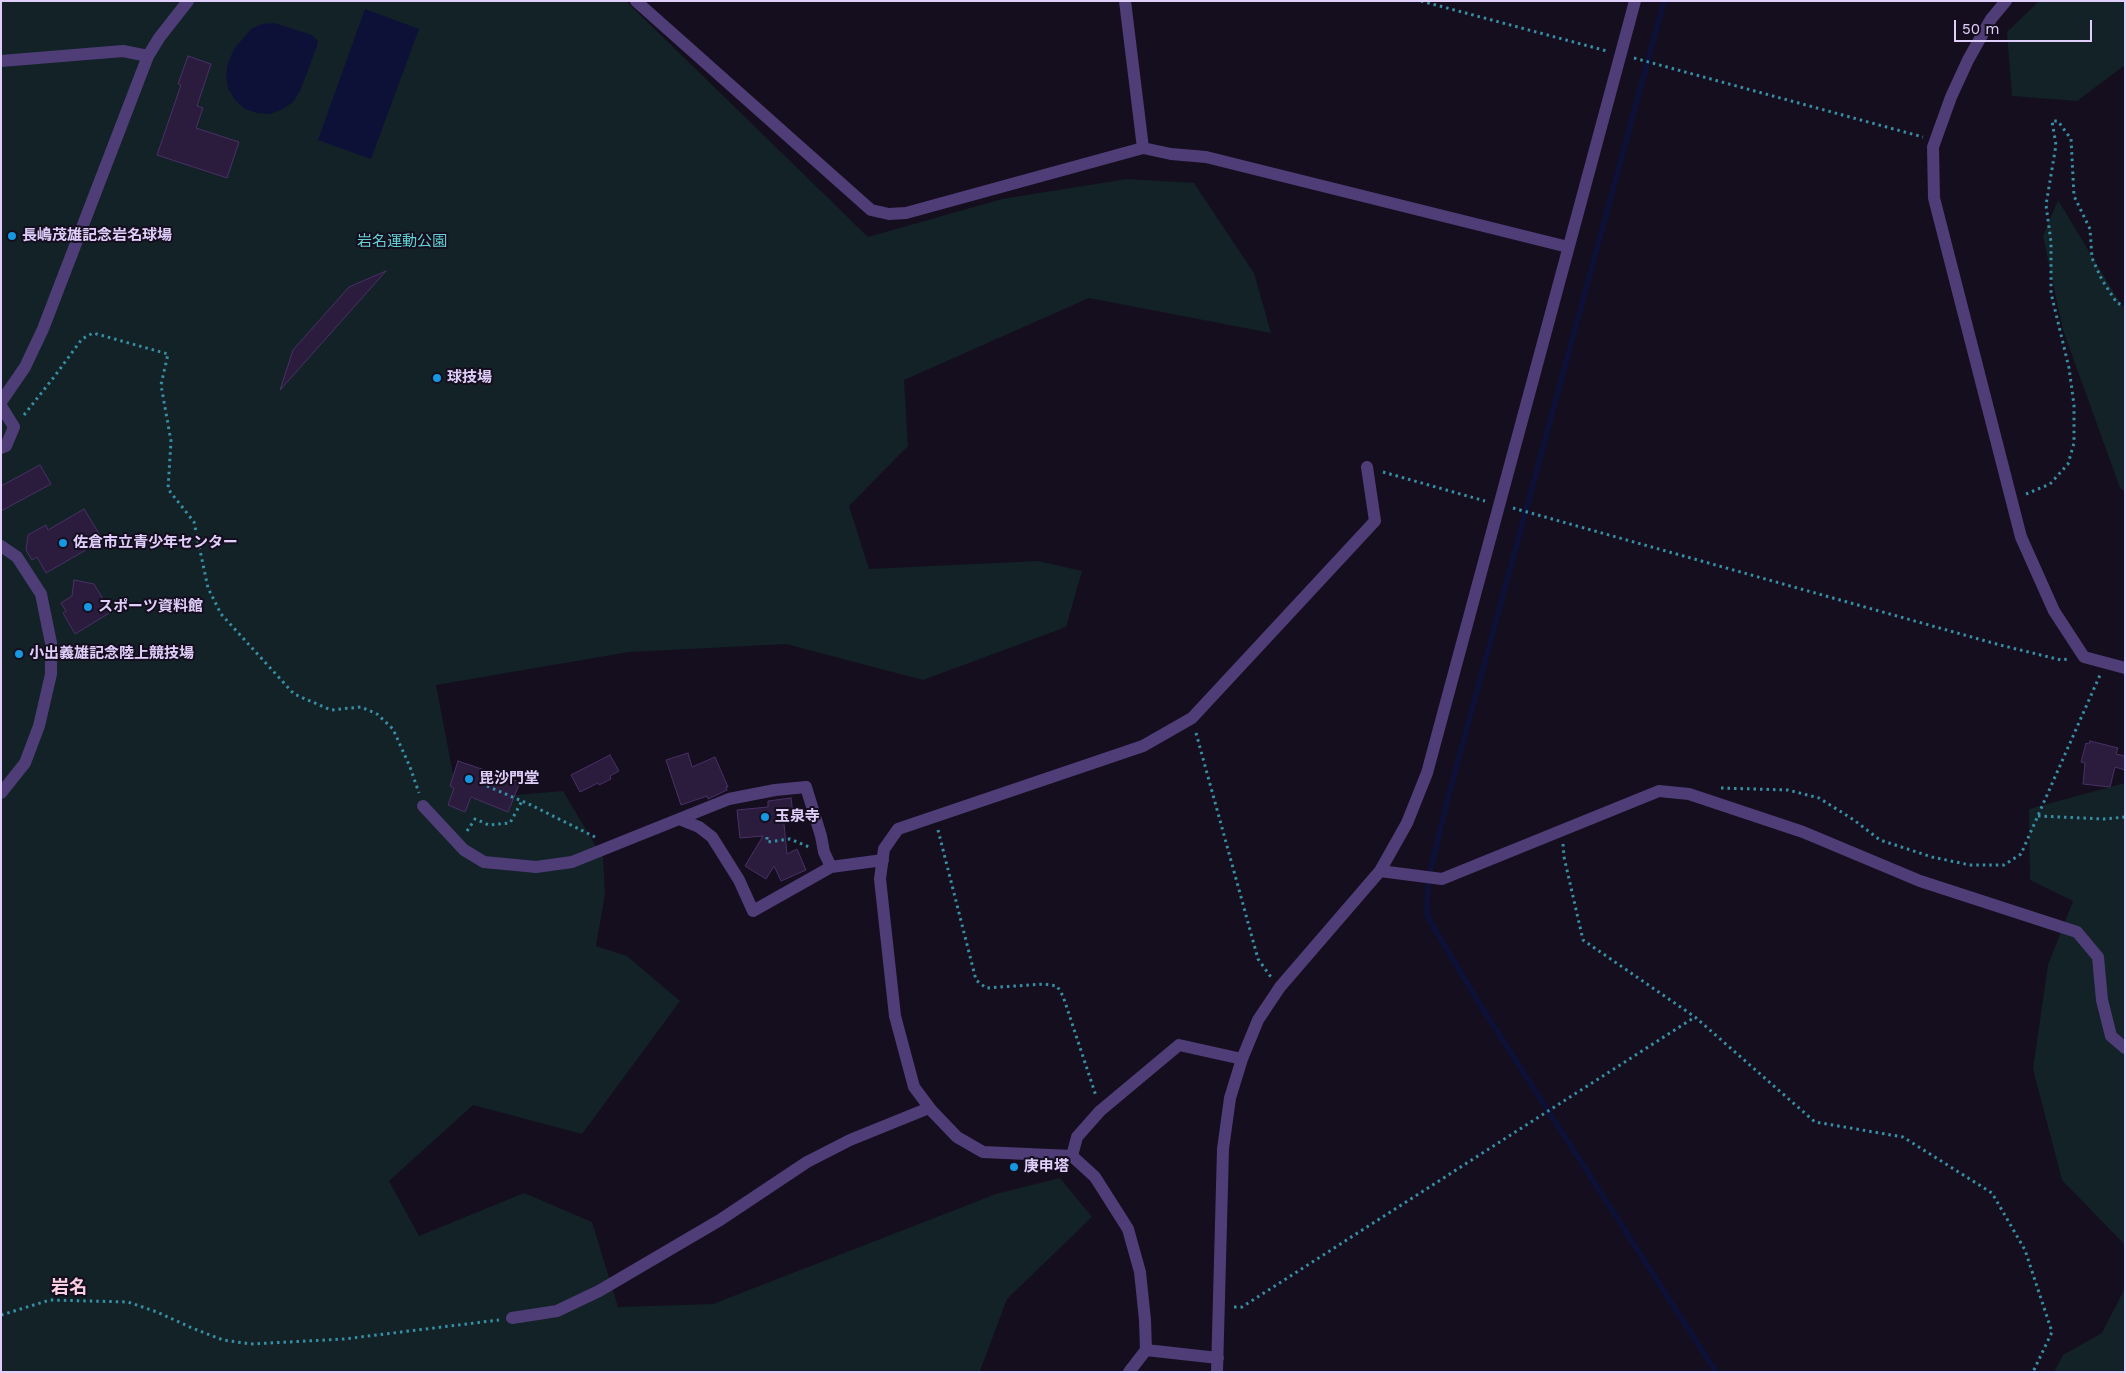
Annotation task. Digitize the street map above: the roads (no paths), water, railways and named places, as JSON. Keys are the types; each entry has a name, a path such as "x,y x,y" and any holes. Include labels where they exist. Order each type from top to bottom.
{"street":[{"path":"1,402 25,367 44,329 148,56 159,38 188,1"},
{"path":"636,1 871,210 889,214 906,214 1143,148 1171,154 1206,157 1568,247"},
{"path":"1125,1 1143,148"},
{"path":"1217,1372 1223,1150 1230,1098 1242,1059 1258,1020 1280,987 1380,871 1407,823 1427,774 1498,504 1635,1"},
{"path":"2006,1 1991,19 1968,60 1951,97 1935,140 1933,146 1934,198 2020,537 2054,611 2084,657 2125,668"},
{"path":"1,61 123,51 148,56"},
{"path":"1,406 14,427 6,446 1,448"},
{"path":"1129,1372 1146,1350 1140,1272 1128,1229 1095,1177 1072,1156 983,1152 957,1137 929,1108 914,1087 895,1016 880,879 884,849 898,829 1143,746 1192,718 1375,521 1367,468"},
{"path":"1,546 17,557 41,594 51,643 51,674 39,726 25,762 1,792"},
{"path":"423,806 464,850 484,862 536,867 572,862 729,799 775,790 806,787 822,836 824,852 831,867"},
{"path":"1380,871 1442,879 1659,791 1689,794 1803,832 1920,881 2077,932 2098,957 2102,1000 2111,1036 2125,1048"},
{"path":"679,818 699,827 712,837 739,880 754,911 831,867 883,860"},
{"path":"1072,1156 1077,1137 1100,1111 1179,1045 1242,1059"},
{"path":"512,1318 557,1311 599,1291 720,1220 806,1162 850,1140 929,1108"},
{"path":"1146,1350 1218,1358"}],"waterway":[{"path":"1664,1 1448,798 1428,881 1427,916 1479,1003 1716,1372"}],"place":[{"name":"長嶋茂雄記念岩名球場","path":"12,236"},
{"name":"球技場","path":"437,378"},
{"name":"佐倉市立青少年センター","path":"63,543"},
{"name":"スポーツ資料館","path":"88,607"},
{"name":"小出義雄記念陸上競技場","path":"19,654"},
{"name":"毘沙門堂","path":"469,779"},
{"name":"玉泉寺","path":"765,817"},
{"name":"庚申塔","path":"1014,1167"}],"district":[{"name":"岩名","path":"69,1288"}],"park label":[{"name":"岩名運動公園","path":"402,242"}]}
